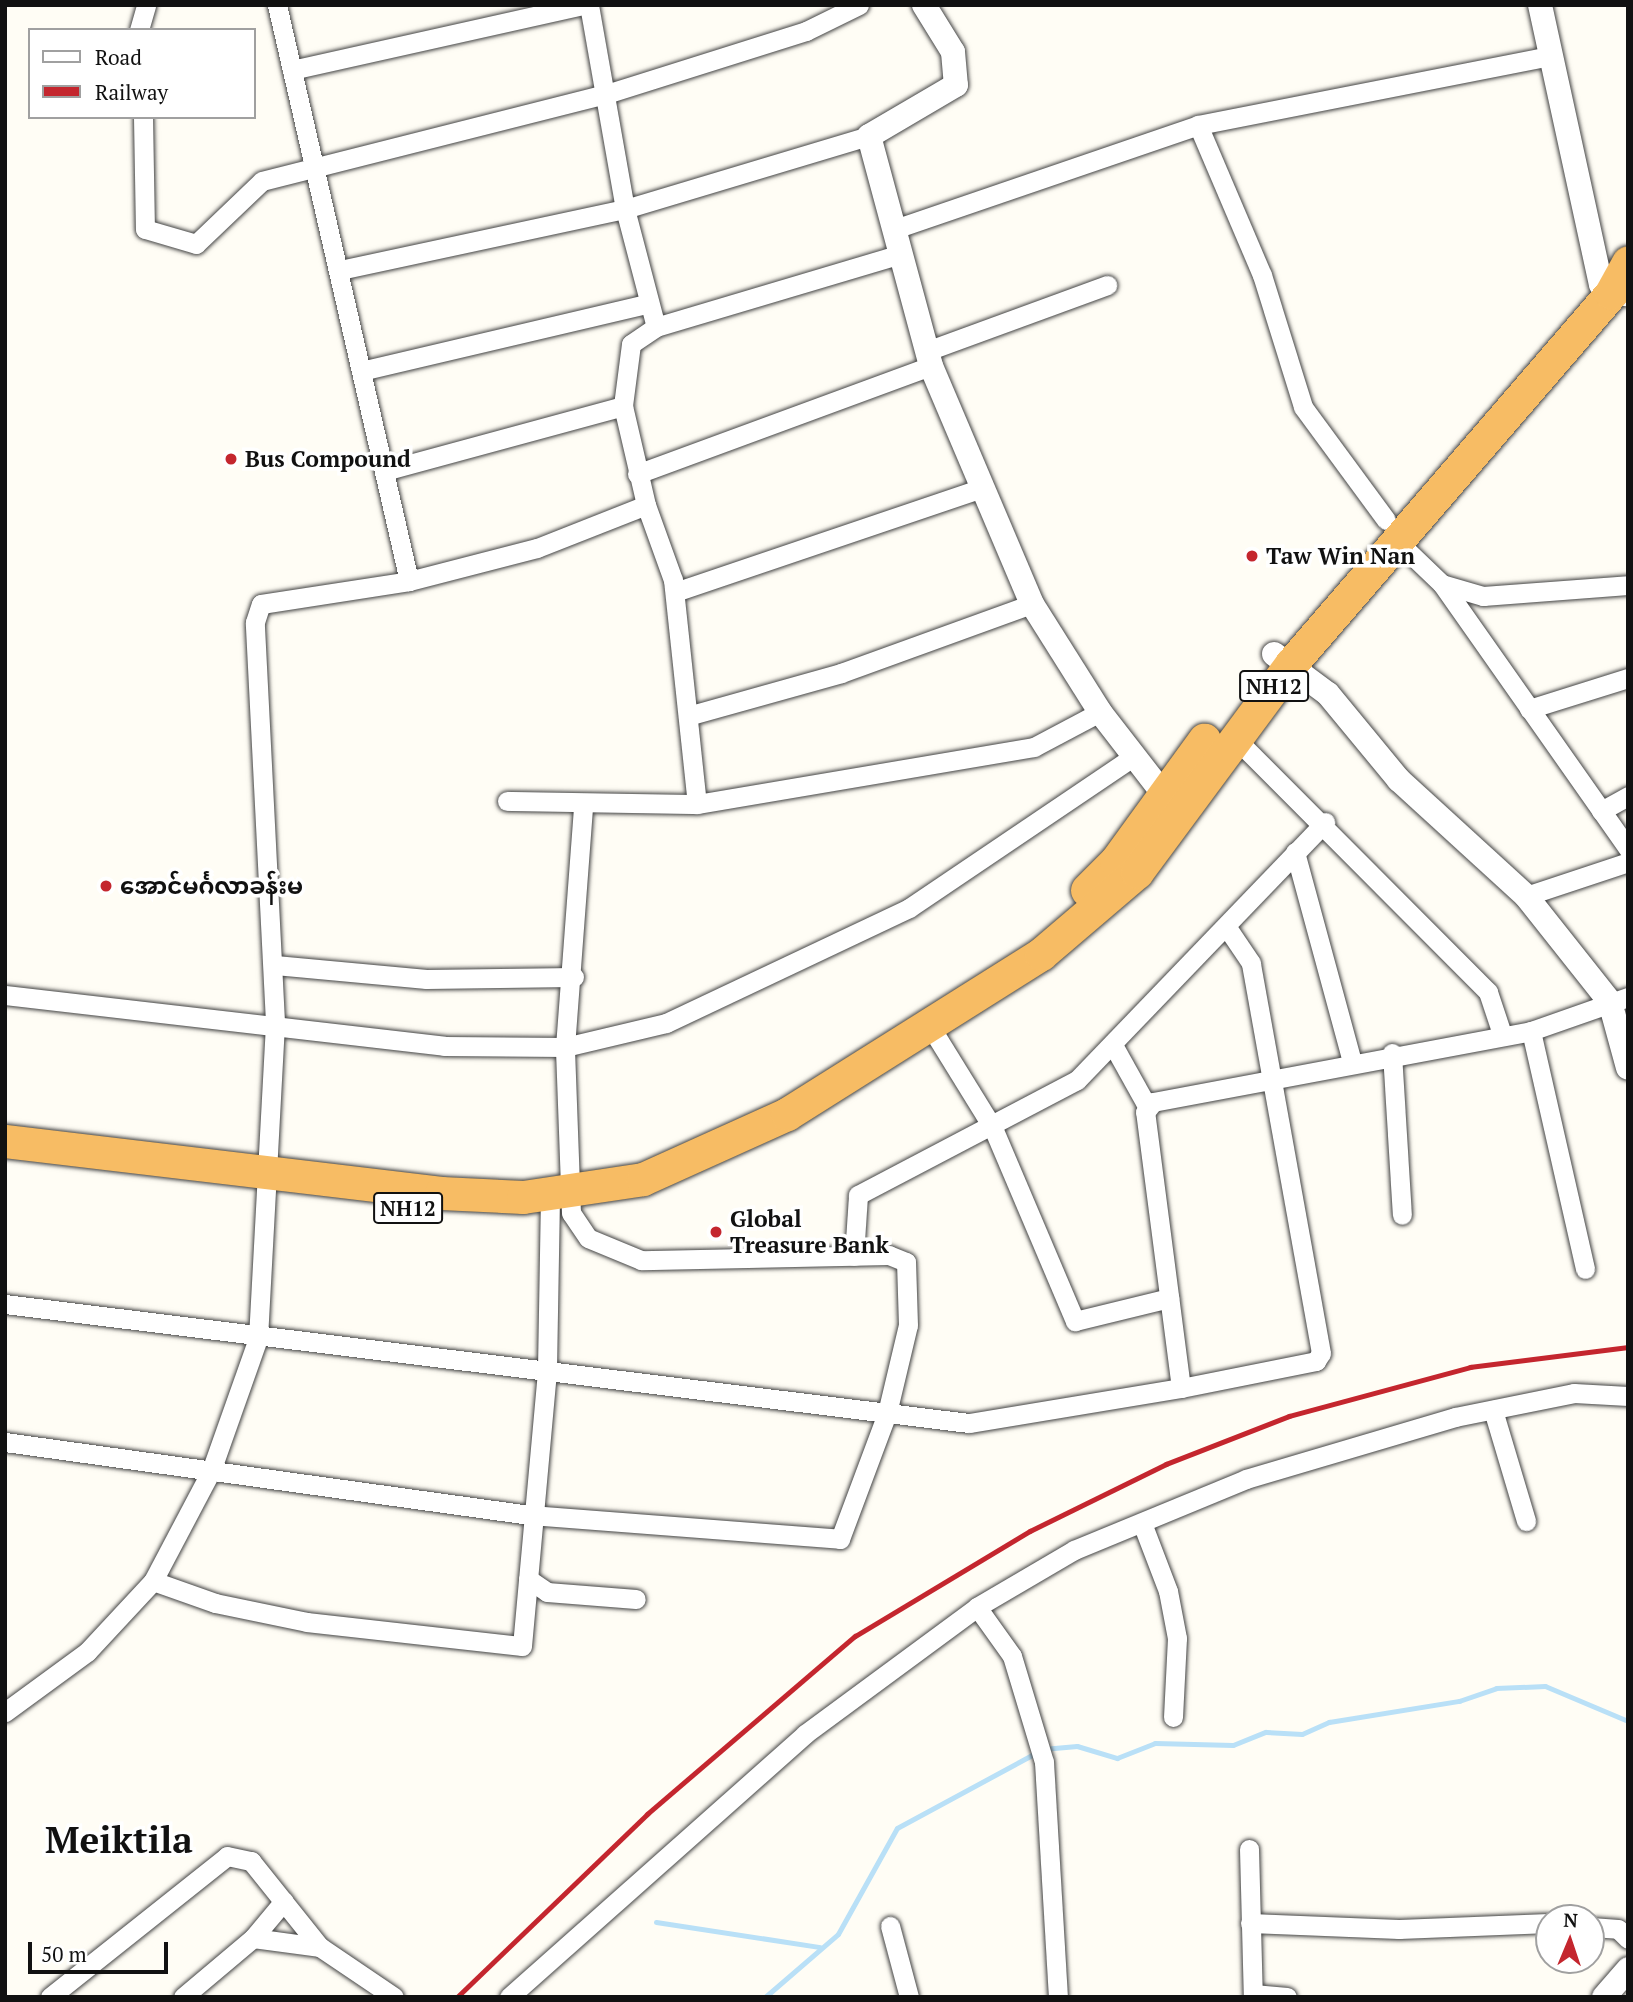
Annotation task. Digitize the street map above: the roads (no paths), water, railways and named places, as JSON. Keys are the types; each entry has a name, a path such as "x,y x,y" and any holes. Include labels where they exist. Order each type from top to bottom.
{"highway":[{"name":"NH12","path":"5,1162 560,1204 643,1179 787,1114 884,1048 930,1026 1091,914 1137,872 1170,803 1283,659 1391,529 1618,281"},
{"name":"NH12","path":"884,1048 923,1010 1066,910 1234,737 1283,659"},
{"name":"NH12","path":"5,1141 267,1183"}],"street":[{"path":"140,28 146,5"},
{"path":"277,5 313,168 340,270 409,581"},
{"path":"292,70 583,5"},
{"path":"589,5 625,209 647,304 656,327"},
{"path":"143,119 145,229 155,237 204,242 262,181 603,95 806,31 859,5"},
{"path":"340,270 625,209 869,136 956,85 953,52 925,5"},
{"path":"1540,5 1551,56 1618,281"},
{"path":"895,229 1198,125 1551,56"},
{"path":"1198,125 1262,275 1303,407 1391,529 1442,584 1628,849"},
{"path":"869,136 929,359 979,489 1032,604 1100,712 1170,803"},
{"path":"697,804 691,715 675,592 637,474 623,406 631,344 656,327 901,254"},
{"path":"637,474 929,359 1107,285"},
{"path":"361,371 647,304"},
{"path":"384,471 623,406"},
{"path":"675,592 979,489"},
{"path":"5,1712 87,1652 153,1581 211,1471 258,1338 275,1022 275,965 255,622 261,604 409,581 537,548 646,505"},
{"path":"1442,584 1483,596 1628,585"},
{"path":"691,715 841,673 1032,604"},
{"path":"1283,659 1328,694 1399,780 1526,897 1619,999 1628,1068"},
{"path":"1529,709 1628,678"},
{"path":"507,801 583,805 697,804 1034,747 1100,712"},
{"path":"1234,737 1325,822 1488,992 1502,1034"},
{"path":"5,995 275,1022 444,1046 565,1047 666,1023 909,908 1133,757"},
{"path":"1601,811 1628,796"},
{"path":"153,1581 215,1603 307,1622 522,1646 530,1515 547,1369 560,1204 565,1047 574,976 583,805"},
{"path":"854,1256 858,1195 993,1128 1077,1080 1228,929 1325,822"},
{"path":"1295,852 1352,1062"},
{"path":"1526,897 1628,862"},
{"path":"5,1304 258,1338 547,1369 969,1423 1181,1388 1316,1361 1321,1353 1275,1077 1251,963 1228,929"},
{"path":"275,965 426,979 574,976"},
{"path":"1148,1108 1153,1101 1392,1054 1531,1031 1619,999"},
{"path":"930,1026 993,1128 1075,1321 1169,1297"},
{"path":"1531,1031 1585,1269"},
{"path":"1113,1045 1148,1108 1172,1284 1169,1297 1181,1388"},
{"path":"1392,1054 1402,1215"},
{"path":"5,1442 530,1515 840,1539 887,1413 908,1325 906,1262 889,1255 641,1260 589,1238 560,1204"},
{"path":"509,1997 805,1734 977,1607 1074,1550 1246,1479 1493,1410 1574,1393 1628,1396"},
{"path":"1493,1410 1526,1521"},
{"path":"1142,1523 1168,1591 1177,1638 1173,1717"},
{"path":"528,1579 547,1592 636,1599"},
{"path":"977,1607 1012,1656 1031,1706 1044,1762 1058,1997"},
{"path":"1249,1849 1253,1996 1287,1997"},
{"path":"50,1997 227,1856 251,1861 320,1947 394,1997"},
{"path":"183,1997 253,1938 284,1901"},
{"path":"1250,1923 1399,1929 1535,1924"},
{"path":"890,1926 909,1997"},
{"path":"1605,1928 1618,1929 1628,1939"},
{"path":"253,1938 320,1947"},
{"path":"1604,1997 1628,1969"}],"waterway":[{"path":"765,1997 838,1934 897,1828 1043,1749 1077,1746 1117,1758 1155,1743 1233,1745 1266,1732 1302,1734 1329,1722 1459,1701 1496,1688 1545,1686 1628,1721"},
{"path":"656,1922 820,1947"}],"railway":[{"path":"457,1997 647,1814 855,1636 1030,1531 1166,1464 1289,1416 1470,1367 1628,1347"}],"place":[{"name":"Bus Compound","path":"231,459"},
{"name":"Taw Win Nan","path":"1252,556"},
{"name":"အောင်မင်္ဂလာခန်းမ","path":"106,886"},
{"name":"Global Treasure Bank","path":"716,1232"}],"district":[{"name":"Meiktila","path":"119,1840"}]}
